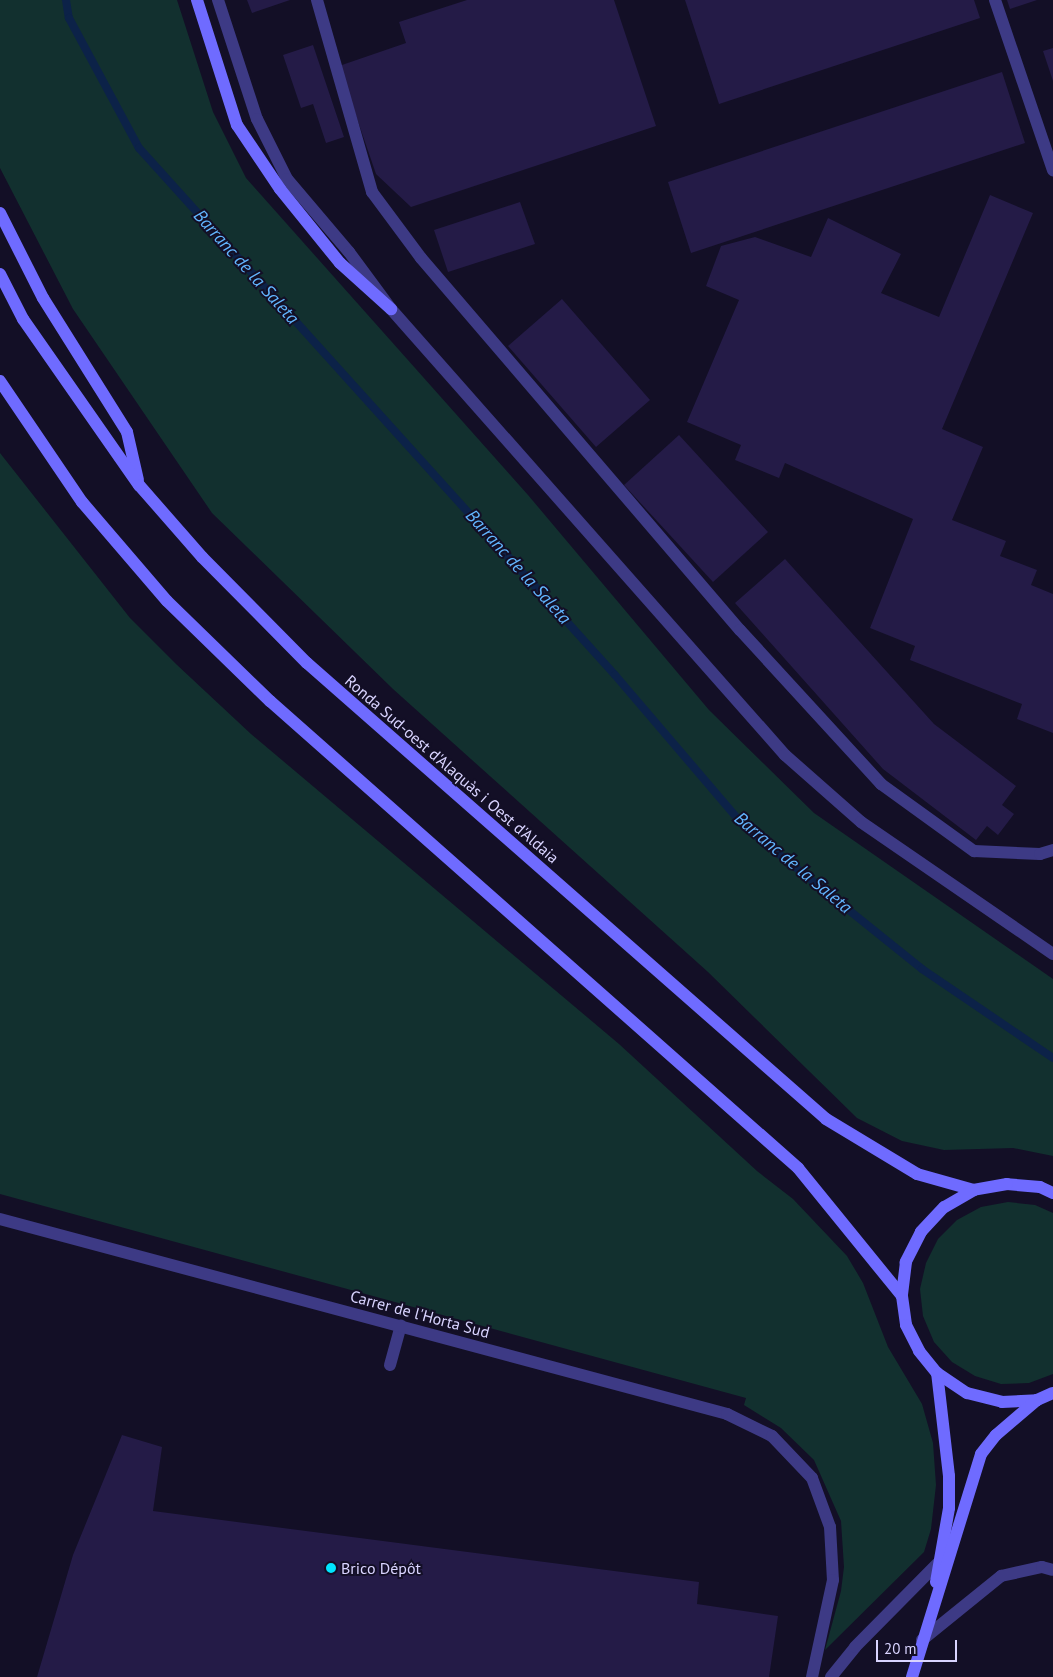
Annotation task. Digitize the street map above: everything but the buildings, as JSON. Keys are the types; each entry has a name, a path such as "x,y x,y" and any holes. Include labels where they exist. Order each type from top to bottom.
{"main road":[{"path":"197,0 237,125 280,189 334,256 391,310"},
{"path":"0,213 43,298 126,432 139,485"},
{"name":"Ronda Sud-oest d'Alaquàs i Oest d'Aldaia","path":"0,274 23,319 139,485 202,558 307,663 826,1119 917,1174 974,1190"},
{"path":"0,381 82,502 167,600 270,701 798,1168 902,1296"},
{"path":"1037,1400 1002,1402 984,1398 967,1393 937,1373 919,1351 906,1324 902,1296 906,1262 921,1232 944,1207 974,1190 1007,1184 1040,1187 1053,1193"},
{"path":"934,1597 937,1564 949,1508 949,1476 937,1373"},
{"path":"912,1677 934,1597 953,1550 981,1454 996,1435 1037,1400 1053,1393"}],"street":[{"path":"218,0 257,119 288,179 349,252 391,310 785,755 861,822 1053,954"},
{"path":"317,0 372,192 421,258 734,623 881,784 974,851 1040,854 1053,850"},
{"path":"996,0 1053,170"},
{"name":"Carrer de l'Horta Sud","path":"0,1219 401,1325 727,1414 772,1436 812,1478 830,1527 833,1580 812,1677"},
{"path":"390,1365 401,1325"},
{"path":"831,1677 854,1647 937,1564"},
{"path":"922,1640 1001,1576 1042,1567 1053,1570"}],"green space":[{"path":"0,0 177,0 213,112 246,178 528,495 709,710 814,813 1053,979 1053,1156 1013,1148 944,1150 902,1141 857,1118 708,972 393,689 212,513 73,309 0,168"},
{"path":"0,453 130,618 176,664 251,734 619,1044 757,1171 793,1199 847,1256 863,1283 888,1347 922,1404 933,1443 936,1485 931,1529 924,1552 825,1650 841,1591 844,1567 841,1521 814,1460 781,1428 744,1405 746,1398 0,1194"},
{"path":"1008,1202 1035,1205 1053,1213 1053,1374 1029,1383 1001,1384 975,1376 952,1362 934,1342 923,1316 920,1289 926,1263 938,1239 957,1220 981,1207"}],"waterway":[{"name":"Barranc de la Saleta","path":"66,0 69,18 139,148 615,675 743,825 922,969 1053,1058"}],"place":[{"name":"Brico Dépôt","path":"331,1568"}]}
